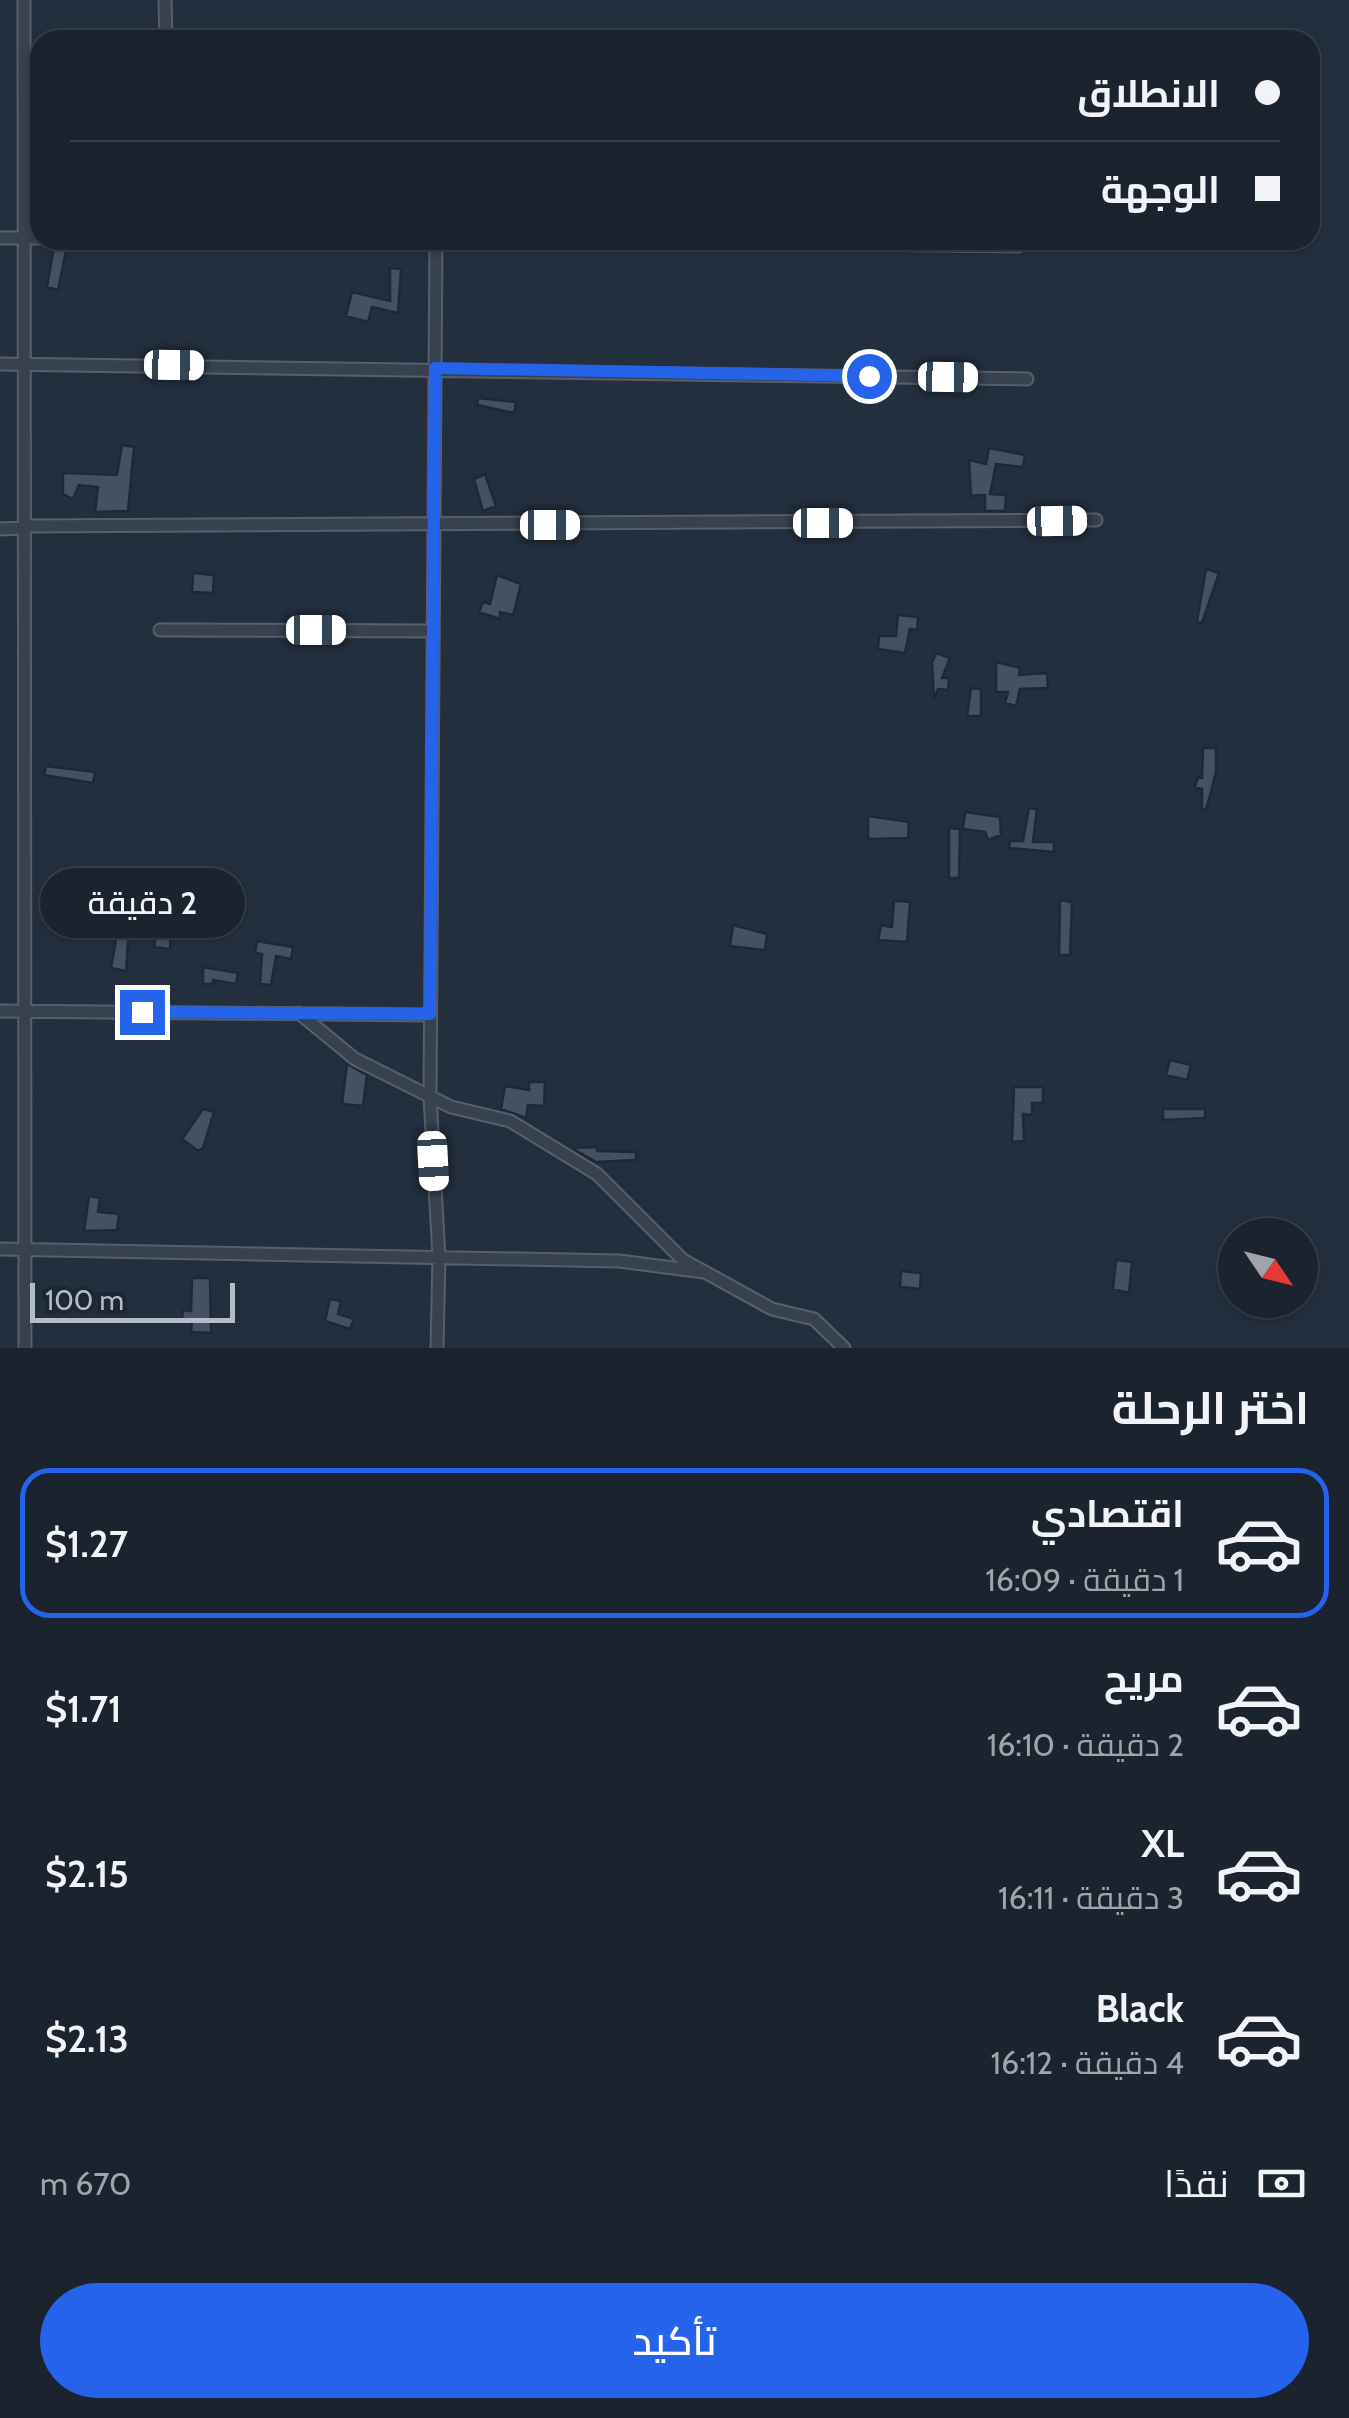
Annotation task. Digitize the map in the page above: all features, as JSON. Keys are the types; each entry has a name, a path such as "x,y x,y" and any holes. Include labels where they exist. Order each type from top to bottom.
{"street":[{"path":"24,0 25,1348"},
{"path":"165,0 166,30"},
{"path":"0,238 30,238"},
{"path":"436,250 430,1097 439,1258 438,1348"},
{"path":"0,364 1027,378"},
{"path":"0,529 1096,520"},
{"path":"160,630 433,630"},
{"path":"0,1011 430,1014"},
{"path":"299,1014 355,1059 451,1107 510,1121 597,1174 684,1260 772,1308 814,1319 844,1348"},
{"path":"0,1249 619,1261 704,1272"}],"building":[{"path":"53,250 66,251 58,290 47,287"},
{"path":"390,268 401,269 398,313 372,307 368,322 346,316 352,292 390,301"},
{"path":"478,398 516,402 514,413 477,405"},
{"path":"122,445 134,447 128,511 95,512 98,487 79,485 73,499 63,494 63,473 117,475"},
{"path":"989,448 1025,455 1023,467 996,464 990,494 1006,495 1005,511 985,511 985,495 971,496 969,460 986,464"},
{"path":"485,474 496,506 483,511 474,479"},
{"path":"1206,569 1219,573 1202,623 1197,621"},
{"path":"193,573 214,575 213,593 192,592"},
{"path":"497,575 521,584 513,615 500,612 500,619 479,612 483,602 490,604"},
{"path":"898,615 918,617 917,630 910,629 905,653 878,649 879,636 896,636"},
{"path":"936,653 950,658 942,678 949,678 948,690 938,689 934,699 932,663"},
{"path":"996,662 1020,668 1019,675 1047,673 1048,688 1020,689 1016,706 1005,703 1008,692 996,692"},
{"path":"971,688 981,689 981,716 967,716"},
{"path":"1203,748 1216,748 1216,772 1206,810 1202,809 1202,789 1195,787 1198,777 1202,778"},
{"path":"46,766 95,772 93,783 44,775"},
{"path":"1029,808 1037,809 1033,842 1054,842 1054,852 1009,848 1010,841 1023,841"},
{"path":"965,812 1000,817 1001,835 988,840 985,832 963,829"},
{"path":"868,816 909,822 908,838 868,839"},
{"path":"949,828 960,829 959,878 949,878"},
{"path":"86,899 173,902 170,949 154,947 157,930 129,928 126,971 111,968 121,911 86,909"},
{"path":"1060,900 1072,902 1070,955 1059,955"},
{"path":"894,901 910,902 907,942 878,940 881,925 892,927"},
{"path":"733,925 767,934 765,950 730,946"},
{"path":"257,941 293,947 291,959 276,956 271,985 260,984 262,954 255,953"},
{"path":"203,967 238,973 236,984 213,980 213,984 203,984"},
{"path":"1170,1060 1191,1065 1187,1080 1166,1075"},
{"path":"347,1064 367,1075 363,1106 342,1104"},
{"path":"529,1082 545,1082 544,1106 528,1105 526,1118 501,1109 505,1086 529,1090"},
{"path":"1014,1087 1043,1087 1043,1103 1032,1103 1032,1115 1023,1114 1024,1141 1012,1142"},
{"path":"203,1109 214,1112 203,1148 198,1151 182,1139"},
{"path":"1163,1109 1205,1109 1205,1118 1163,1120"},
{"path":"597,1147 597,1151 636,1152 636,1160 596,1162 572,1148"},
{"path":"89,1196 100,1198 98,1212 119,1214 117,1230 84,1231"},
{"path":"1116,1260 1132,1262 1129,1293 1113,1289"},
{"path":"901,1271 921,1273 920,1289 900,1287"},
{"path":"192,1278 210,1278 211,1333 191,1332 192,1322 182,1320 183,1310 191,1311"},
{"path":"330,1299 341,1301 338,1314 354,1319 350,1329 325,1321"}],"route":[{"path":"142,1012 430,1014 435,368 869,376"}]}
